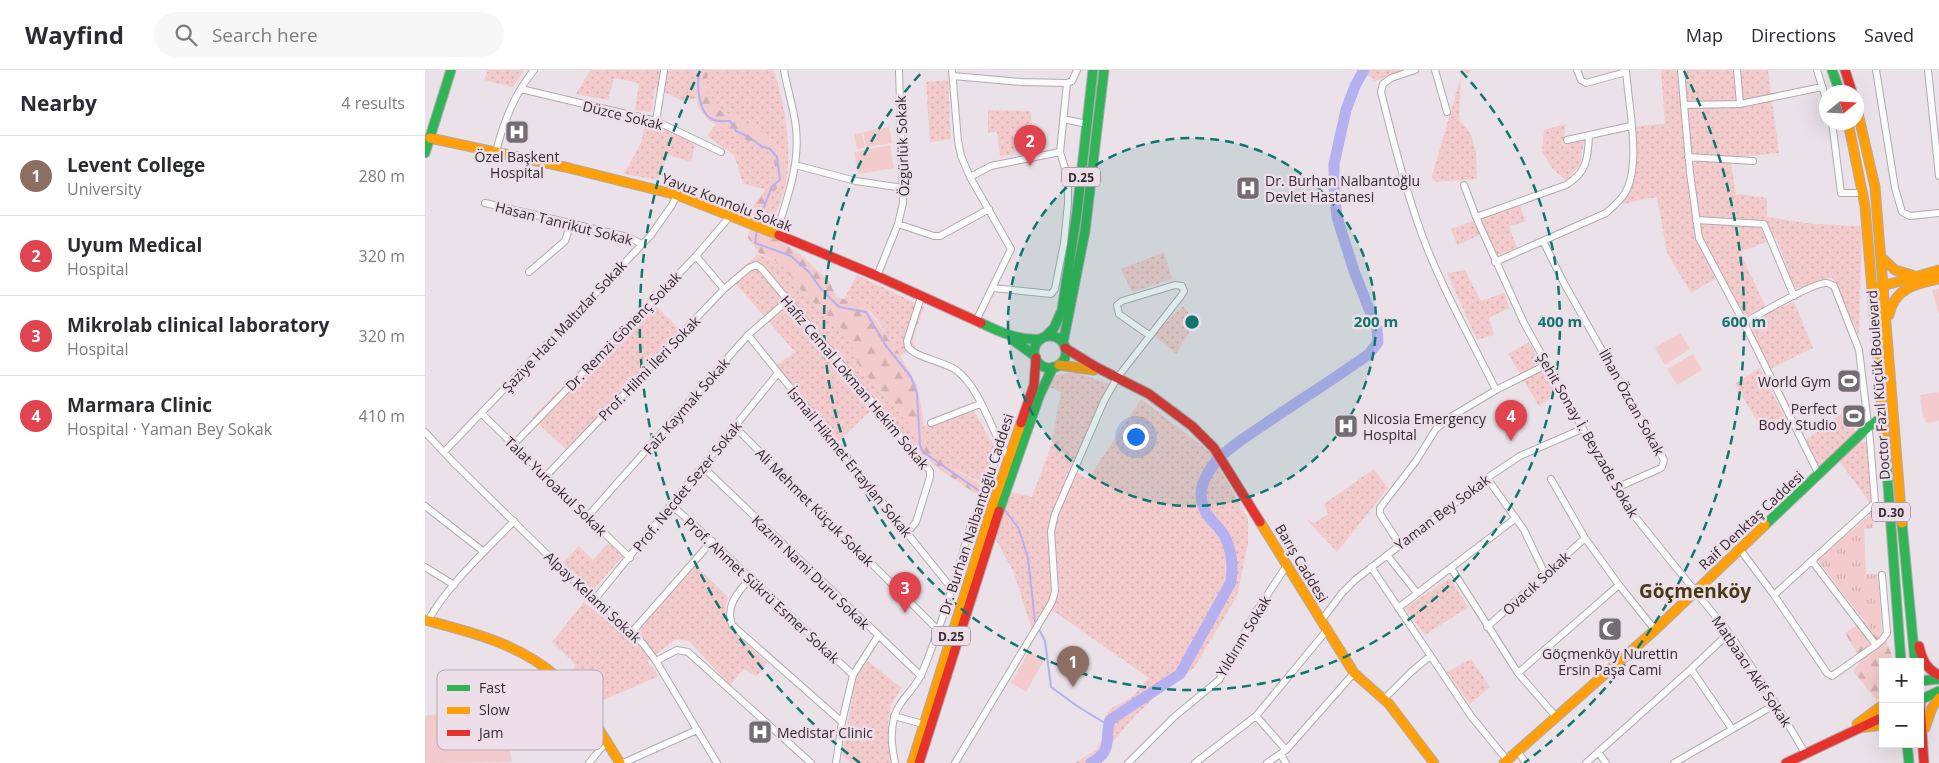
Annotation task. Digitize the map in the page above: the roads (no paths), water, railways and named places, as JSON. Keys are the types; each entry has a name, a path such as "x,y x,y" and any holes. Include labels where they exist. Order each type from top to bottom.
{"main road":[{"path":"425,153 451,70"},
{"name":"D.25","path":"1035,357 1035,346 1054,328 1062,310 1075,230 1093,70"},
{"name":"D.25","path":"1056,366 1064,358 1064,346 1085,231 1104,70"},
{"path":"1832,70 1837,85"},
{"path":"1845,70 1850,85"},
{"name":"Doctor Fazıl Küçük Boulevard","path":"1851,130 1863,193 1873,292 1901,658"},
{"name":"Doctor Fazıl Küçük Boulevard","path":"1862,130 1875,187 1915,658"},
{"name":"Yavuz Konnolu Sokak","path":"430,138 565,167 677,195 731,215 877,276 921,298 1002,333 1025,347 1035,357"},
{"path":"1882,258 1897,272 1917,276"},
{"path":"1873,292 1884,284 1939,270"},
{"path":"1887,326 1890,307 1901,291 1939,278"},
{"name":"Yavuz Konnolu Sokak","path":"1002,333 1027,340 1044,338"},
{"path":"1044,338 1055,337 1064,346 1102,371"},
{"path":"1035,357 1043,366 1102,371"},
{"name":"Dr. Burhan Nalbantoğlu Caddesi","path":"1001,491 1009,456 1034,385 1035,357"},
{"name":"Dr. Burhan Nalbantoğlu Caddesi","path":"912,763 923,724 1001,491 1039,394 1056,366"},
{"name":"Barış Caddesi","path":"1102,371 1177,412 1215,448 1354,673 1396,713 1431,762"},
{"name":"Raif Denktaş Caddesi","path":"1506,762 1655,630 1868,427 1877,421 1883,420"},
{"name":"Dr. Burhan Nalbantoğlu Caddesi","path":"919,763 994,511"},
{"path":"1909,608 1921,656 1930,670 1939,675"},
{"path":"427,620 494,641 530,658 547,670"},
{"path":"1924,681 1939,679"},
{"path":"1924,699 1939,692"},
{"path":"1924,730 1932,708 1939,698"},
{"path":"1837,739 1879,708"},
{"path":"1786,763 1879,719"},
{"path":"1858,728 1879,725"},
{"path":"603,736 622,763"},
{"path":"1907,748 1909,761"},
{"path":"1923,748 1924,763"}],"street":[{"path":"496,152 505,122 521,89 534,70"},
{"path":"776,234 793,180 795,165 796,128 784,70"},
{"name":"Özgürlük Sokak","path":"877,276 898,224 903,206 899,70"},
{"path":"976,321 1011,249 970,177 958,146 953,73 1021,82 1067,83 1072,81 1077,70"},
{"path":"1415,70 1391,78 1383,84 1381,92 1399,167 1422,237 1440,279 1496,390"},
{"path":"1435,70 1447,112"},
{"path":"1495,262 1606,212 1625,193 1631,180 1634,162 1626,71 1586,83 1581,80 1577,70"},
{"path":"1681,70 1688,157 1699,238 1705,253 1744,323 1819,475"},
{"path":"1737,70 1740,104"},
{"path":"1818,70 1822,85"},
{"path":"1876,70 1895,188 1902,212 1910,216 1939,213"},
{"path":"1928,70 1939,176"},
{"path":"656,121 665,71"},
{"path":"993,288 1051,294 1055,291 1063,252 1068,203 1068,178 1060,152 1067,83"},
{"path":"1685,105 1740,104 1819,88"},
{"name":"Düzce Sokak","path":"521,89 656,121 721,152"},
{"path":"1063,119 1087,124"},
{"path":"1567,140 1631,126"},
{"path":"1833,130 1841,193 1863,193"},
{"path":"1476,217 1566,185 1576,179 1587,161 1589,136"},
{"path":"970,177 991,166 1060,152"},
{"path":"1688,157 1753,162"},
{"path":"795,165 856,181 903,188"},
{"name":"Şehit Sonay İ. Beyzade Sokak","path":"1464,185 1495,262 1524,323 1582,429 1616,488 1636,518 1696,590"},
{"name":"Şaziye Hacı Maltızlar Sokak","path":"444,452 642,244 661,223 677,195"},
{"name":"Hasan Tanrikut Sokak","path":"485,203 627,237 642,244"},
{"path":"898,224 938,237 989,209"},
{"name":"Dr. Remzi Gönenç Sokak","path":"514,444 696,256 731,215"},
{"path":"1696,220 1764,224 1794,296"},
{"path":"529,272 565,240 571,223"},
{"name":"İlhan Özcan Sokak","path":"1543,241 1565,284 1664,460 1662,468 1616,488"},
{"path":"696,256 724,289"},
{"name":"Prof. Hilmi İleri Sokak","path":"546,476 724,289 749,268 756,266"},
{"name":"Hafiz Cemal Lokman Hekim Sokak","path":"756,266 761,268 930,471 930,479 916,522 908,532"},
{"path":"1744,323 1818,284 1827,282 1834,286 1858,343 1868,427 1875,503 1813,561 1774,594"},
{"path":"955,763 1052,602 1055,591 1051,531 1055,514 1104,401 1117,378 1181,296 1182,286 1177,285 1122,301 1117,305 1116,308 1119,314 1149,335"},
{"path":"921,298 907,341 909,349 912,352 945,364 958,372 970,385 1001,447 1009,456"},
{"name":"Faiz Kaymak Sokak","path":"588,516 748,335 787,301"},
{"name":"İsmail Hikmet Ertaylan Sokak","path":"748,335 953,589"},
{"path":"1400,544 1380,514 1381,506 1416,461 1436,429 1449,418 1496,390 1546,365"},
{"name":"Prof. Necdet Sezer Sokak","path":"595,599 779,373"},
{"path":"931,423 980,404"},
{"name":"Talat Yuroakul Sokak","path":"482,414 630,558"},
{"name":"Ali Mehmet Küçuk Sokak","path":"735,427 938,630"},
{"name":"Yaman Bey Sokak","path":"1321,621 1343,592 1371,567 1487,478 1528,451 1582,429"},
{"name":"Alpay Kelami Sokak","path":"425,432 571,578 632,632 656,661 717,763"},
{"path":"991,471 1001,447"},
{"name":"Kazım Nami Duru Sokak","path":"703,468 921,676"},
{"path":"1487,478 1517,518 1545,574"},
{"path":"1551,479 1585,538 1655,630"},
{"path":"425,506 484,552"},
{"name":"Prof. Ahmet Sükrü Esmer Sokak","path":"671,506 712,541 853,675"},
{"path":"1398,608 1517,518"},
{"path":"427,620 454,585 514,521"},
{"path":"895,763 891,738 895,716 902,700 921,676 953,589 971,524"},
{"name":"Ovacık Sokak","path":"1487,627 1585,538"},
{"path":"632,632 712,541"},
{"path":"1739,548 1774,594 1827,673 1832,676 1876,645 1887,633 1882,574"},
{"path":"1387,554 1417,593"},
{"path":"1813,561 1876,645"},
{"name":"Yıldırım Sokak","path":"1128,763 1174,717 1219,680 1256,612 1287,565"},
{"path":"425,567 454,585"},
{"path":"1371,567 1471,716 1506,762"},
{"path":"1451,568 1518,673 1557,718"},
{"path":"750,578 731,602 729,615 732,624 842,722"},
{"path":"1518,673 1619,585"},
{"name":"Matbaacı Akif Sokak","path":"1696,590 1729,633 1776,704 1805,753"},
{"path":"1195,763 1256,716 1327,630"},
{"path":"1586,763 1729,633"},
{"path":"836,763 842,722 853,675 878,636"},
{"path":"656,661 677,650 688,652 811,763"},
{"path":"1383,700 1430,656"},
{"path":"1691,669 1732,729"},
{"path":"1267,763 1283,752 1354,673"},
{"path":"1674,763 1776,704"},
{"path":"895,716 923,724"},
{"path":"1256,716 1283,752 1286,763"},
{"path":"622,763 697,730"},
{"path":"603,746 607,741"},
{"path":"589,763 600,750"},
{"path":"1518,752 1526,763"},
{"path":"1598,752 1606,763"}],"waterway":[{"path":"700,70 698,83 699,98 709,117 716,121 730,121 736,131 749,137 761,146 770,149 777,157 780,180 772,186 758,223"},
{"path":"1091,763 1103,754 1106,749 1110,720 1180,674 1231,582 1231,559 1227,542 1222,532 1207,514 1202,503 1202,486 1209,471 1224,454 1237,444 1369,354 1378,342 1377,329 1354,271 1337,217 1334,187 1334,164 1346,110 1355,86 1364,70"},
{"path":"757,230 755,243 791,256 809,272 821,289 839,307 866,312 886,346 911,377 917,394 920,445 923,452 991,499"},
{"path":"1003,508 1019,529 1028,558 1035,621 1045,641 1051,687 1108,725"}],"place":[{"name":"Özel Başkent Hospital","path":"517,132"},
{"name":"Uyum Medical","path":"1030,166"},
{"name":"Dr. Burhan Nalbantoğlu Devlet Hastanesi","path":"1248,188"},
{"name":"World Gym","path":"1849,381"},
{"name":"Perfect Body Studio","path":"1854,416"},
{"name":"Nicosia Emergency Hospital","path":"1346,426"},
{"name":"Marmara Clinic","path":"1511,441"},
{"name":"Mikrolab clinical laboratory","path":"905,613"},
{"name":"Göçmenköy Nurettin Ersin Paşa Cami","path":"1610,629"},
{"name":"Levent College","path":"1073,687"},
{"name":"Medistar Clinic","path":"760,732"}],"district":[{"name":"Göçmenköy","path":"1695,591"}]}
